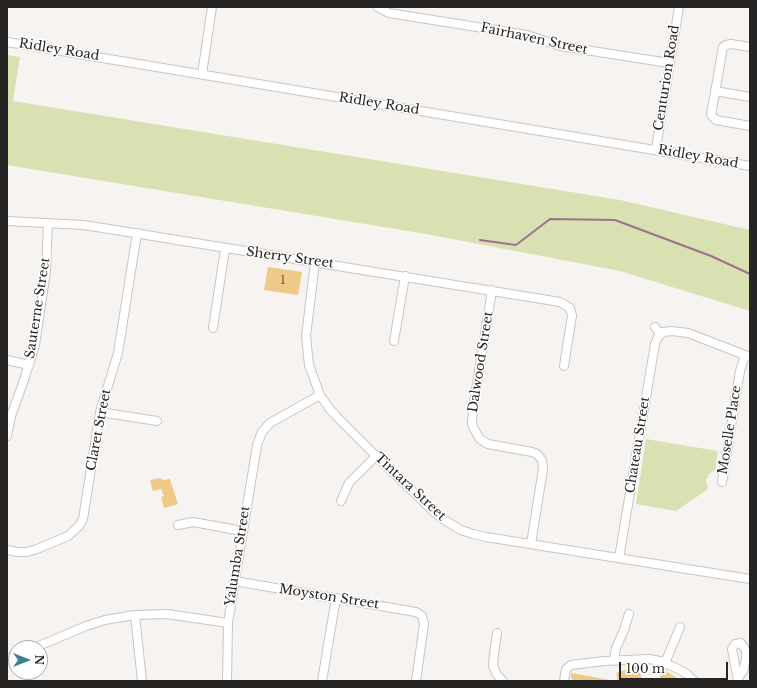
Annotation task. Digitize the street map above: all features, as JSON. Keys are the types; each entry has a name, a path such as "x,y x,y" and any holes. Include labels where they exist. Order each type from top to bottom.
{"street":[{"path":"202,74 212,7"},
{"name":"Fairhaven Street","path":"377,7 389,13 527,34 560,46 669,63"},
{"name":"Centurion Road","path":"656,149 678,7"},
{"name":"Ridley Road","path":"7,42 656,149 750,166"},
{"path":"750,47 731,44 723,47 711,115 716,120 750,126"},
{"path":"715,91 750,97"},
{"name":"Sherry Street","path":"7,221 83,225 560,302 572,306 564,366"},
{"name":"Sauterne Street","path":"7,436 11,416 35,344 44,288 48,224"},
{"name":"Claret Street","path":"7,550 27,552 68,536 79,526 84,514 100,412 118,353 136,233"},
{"path":"213,328 226,248"},
{"name":"Tintara Street","path":"315,262 306,336 309,364 320,395 337,418 435,513 461,530 473,534 750,579"},
{"path":"394,341 404,276"},
{"name":"Dalwood Street","path":"492,290 472,409 472,424 480,439 488,444 543,454 543,469 531,544"},
{"name":"Chateau Street","path":"620,558 658,330 688,333 747,356"},
{"name":"Moselle Place","path":"722,482 740,371 747,356"},
{"path":"7,360 29,365"},
{"name":"Yalumba Street","path":"227,681 228,623 242,530 260,430 320,395"},
{"path":"100,412 157,422"},
{"path":"341,501 349,483 376,456"},
{"path":"178,525 193,522 242,530"},
{"name":"Moyston Street","path":"234,581 425,614 416,681"},
{"path":"322,681 336,598"},
{"path":"48,642 86,626 105,620 135,615 167,614 228,623"},
{"path":"614,660 616,648 629,614"},
{"path":"135,615 142,681"},
{"path":"665,663 680,627"},
{"path":"497,633 494,666 497,674 503,681"},
{"path":"564,681 566,669 571,665 614,660 649,660 665,663 683,671 694,681"}],"green space":[{"path":"7,55 20,57 13,101 620,200 750,230 750,311 620,271 426,234 7,165"},
{"path":"646,439 718,451 715,470 709,474 706,480 708,489 676,511 636,504"}],"building":[{"path":"268,267 302,272 298,295 264,290"},
{"path":"159,478 164,480 170,479 178,504 164,508 161,497 164,496 161,489 153,491 150,480"},
{"path":"637,666 643,681 618,681 616,673"},
{"path":"664,670 676,677 674,681 658,681"},
{"path":"571,673 610,681 572,681 573,679 571,678"}],"waterway":[{"path":"480,240 516,245 550,219 615,220 711,256 750,274"}]}
